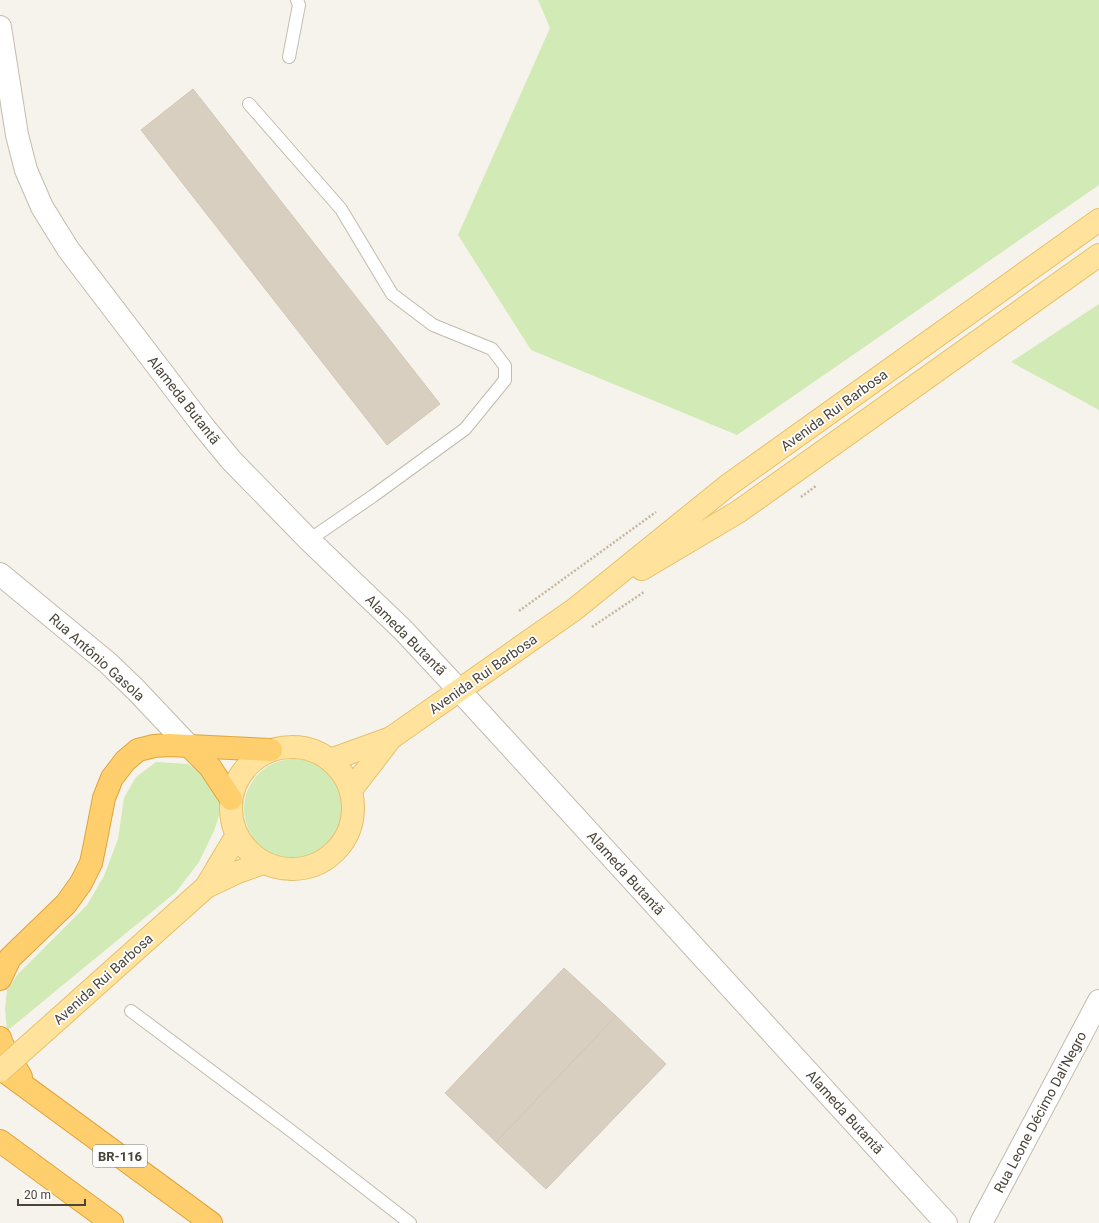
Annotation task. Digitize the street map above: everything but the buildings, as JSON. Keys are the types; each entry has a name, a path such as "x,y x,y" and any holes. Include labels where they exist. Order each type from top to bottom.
{"highway":[{"path":"0,979 5,960 66,904 82,883 91,863 104,798 112,778 125,761 138,750 154,746 169,745 271,750"},
{"path":"189,746 210,767 231,799"},
{"path":"0,1038 29,1090"},
{"name":"BR-116","path":"0,1070 211,1223"},
{"path":"4,1145 112,1223"}],"main road":[{"name":"Avenida Rui Barbosa","path":"330,760 391,738 575,609 727,486 1099,220"},
{"name":"Avenida Rui Barbosa","path":"575,609 738,512 1099,255"},
{"name":"Avenida Rui Barbosa","path":"351,790 391,738"},
{"path":"291,747 312,750 330,760 342,773 351,790 354,810 349,831 339,848 323,862 304,869 283,869 263,863 248,851 237,835 231,817 231,799 236,783 244,769 256,758 271,750 291,747"},
{"name":"Avenida Rui Barbosa","path":"206,887 237,835"},
{"name":"Avenida Rui Barbosa","path":"0,1070 206,887 238,872 263,863"}],"street":[{"name":"Alameda Butantã","path":"0,27 17,135 26,170 42,206 68,249 203,426 236,465 309,540 403,630 459,690 946,1223"},
{"name":"Rua Antônio Gasola","path":"0,574 108,662 189,746"},
{"name":"Rua Leone Décimo Dal'Negro","path":"981,1223 1099,1001"}],"lane":[{"path":"289,57 299,5 297,0"},
{"path":"249,104 341,210 392,294 433,324 492,350 505,366 505,380 465,428 373,496 309,540"},
{"path":"131,1011 294,1133 410,1223"}],"green space":[{"path":"538,0 1099,0 1099,185 737,435 531,350 458,235 550,28"},
{"path":"1099,304 1099,410 1011,362"},
{"path":"284,759 304,759 313,762 330,773 341,790 344,799 344,819 341,828 330,845 313,856 304,859 284,859 266,851 258,845 252,837 244,819 244,799 252,781 258,773 266,767"},
{"path":"156,762 188,764 210,780 222,806 214,831 199,862 176,892 7,1031 5,1009 7,990 18,974 87,905 104,876 118,839 124,798 136,777"}]}
